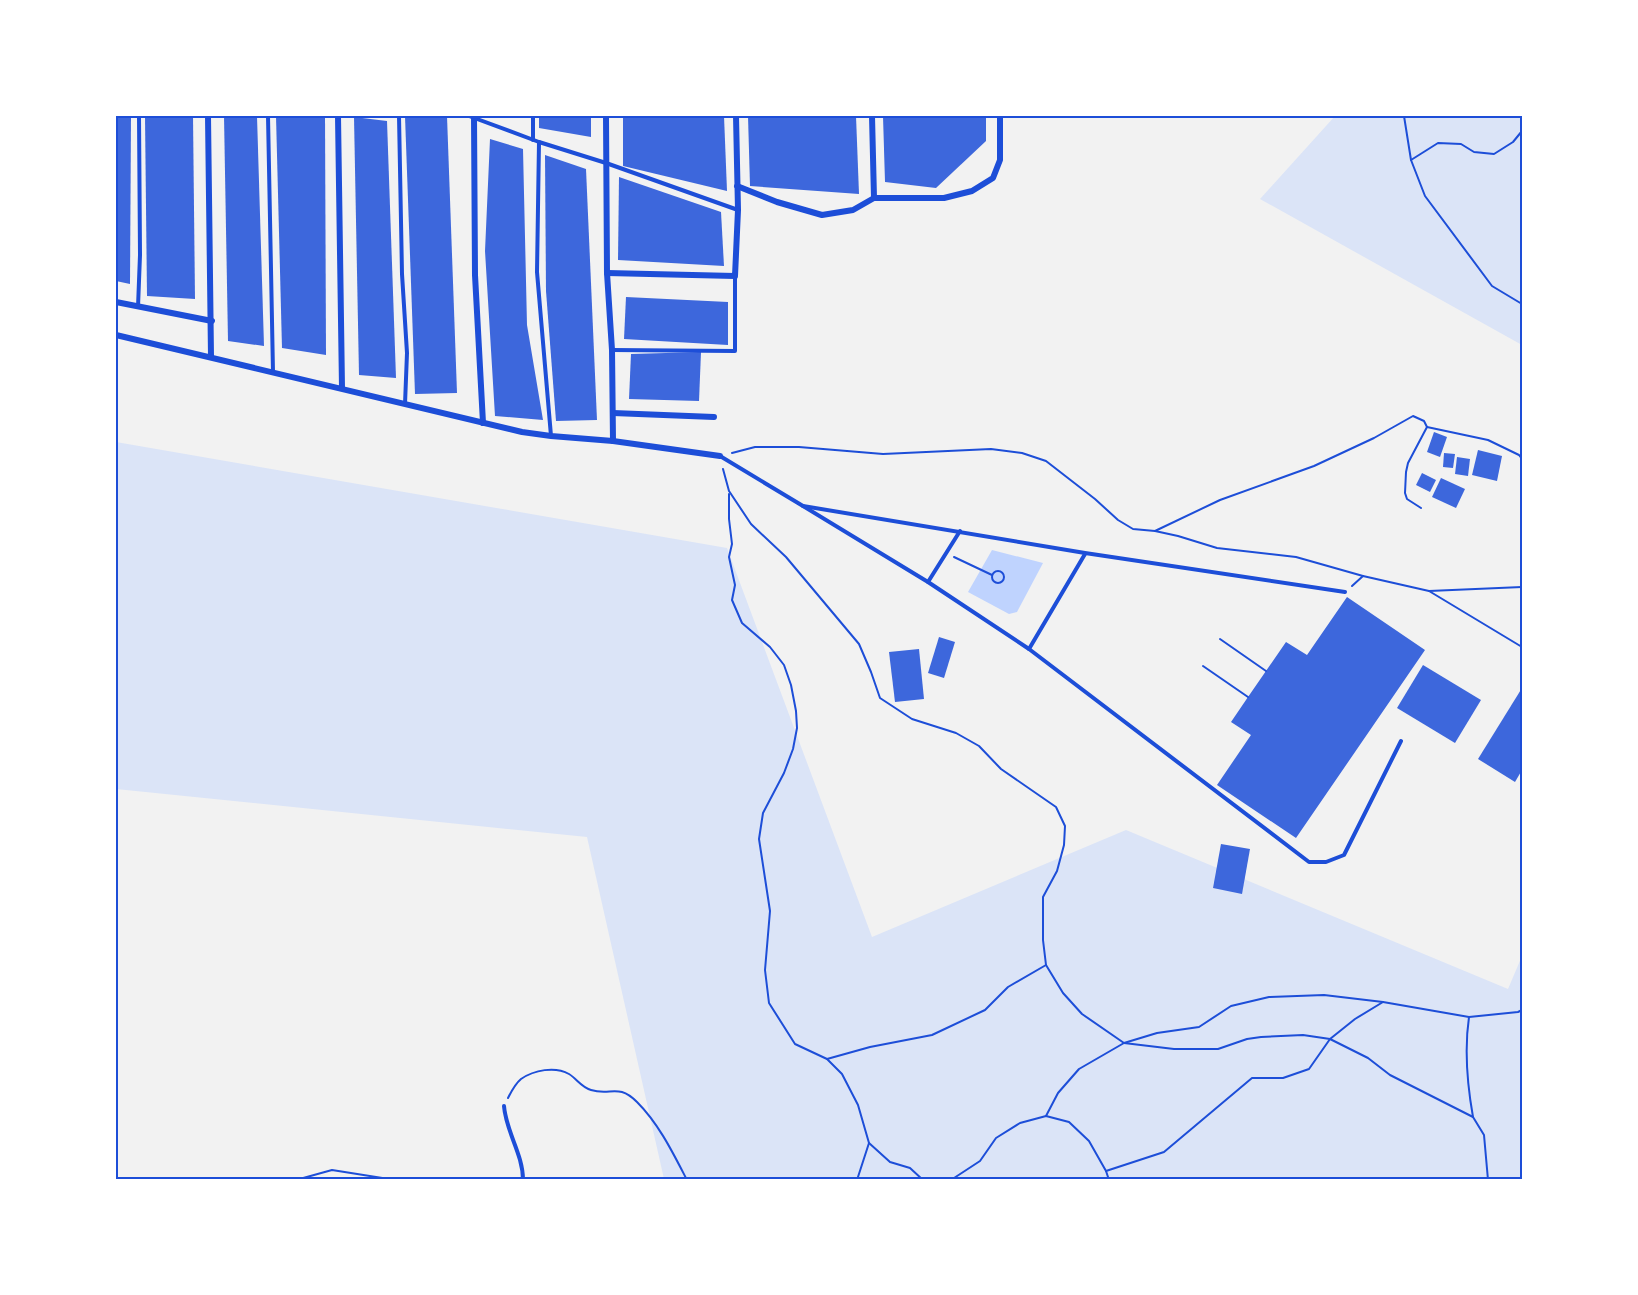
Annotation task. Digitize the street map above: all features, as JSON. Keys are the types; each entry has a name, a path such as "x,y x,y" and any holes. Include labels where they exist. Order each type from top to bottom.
{"street":[{"path":"208,116 211,356"},
{"path":"338,116 342,388"},
{"path":"472,116 475,275 483,423"},
{"path":"606,116 607,273 612,350 613,441"},
{"path":"607,273 735,276 738,210 735,116"},
{"path":"872,116 874,198"},
{"path":"737,186 777,202 822,214 853,210 874,198 944,198 972,191 993,178 1000,160 1000,116"},
{"path":"116,302 212,321"},
{"path":"116,334 522,432 613,441 720,456"},
{"path":"613,413 714,417"}],"lane":[{"path":"138,307 139,116"},
{"path":"268,116 273,372"},
{"path":"399,116 402,274 407,353 405,404"},
{"path":"472,116 532,140 606,163 738,210"},
{"path":"532,116 532,140"},
{"path":"539,142 537,272 550,436"},
{"path":"612,350 735,351 735,276"},
{"path":"720,456 928,582 1029,649 1309,862 1326,862 1344,855 1401,741"},
{"path":"803,506 1085,554 1345,592"},
{"path":"928,582 960,531"},
{"path":"1029,649 1085,554"},
{"path":"504,1106 505,1121 517,1150 523,1179"}],"path":[{"path":"1404,116 1411,160 1425,196 1473,264 1492,286 1522,304"},
{"path":"1411,160 1438,143 1461,144 1474,152 1494,153 1513,142 1522,131"},
{"path":"1155,531 1220,500 1324,461 1374,438 1413,416 1420,418 1427,427 1488,440 1519,455 1522,459"},
{"path":"1421,508 1407,499 1406,472 1408,463 1427,427"},
{"path":"924,1179 910,1168 890,1162 869,1143 858,1105 843,1074 827,1059 795,1044 769,1003 765,970 770,912 759,839 763,813 794,749 797,728 796,711 784,665 770,647 742,623 732,600 735,585 729,556 732,544 729,491 720,456 755,447 799,447 883,454 991,449 1022,453 1046,460 1118,520 1133,529 1178,536 1217,548 1296,557 1363,576 1429,591 1522,587"},
{"path":"729,491 751,524 786,558 859,644 872,672 880,698 912,719 956,733 979,746 1001,770 1056,807 1065,826 1064,845 1058,871 1043,897 1043,940 1046,965 1063,993 1082,1014 1124,1043 1174,1049 1218,1049 1247,1039 1261,1037 1302,1035 1330,1039 1368,1058 1390,1075 1473,1117"},
{"path":"946,553 992,575"},
{"path":"994,572 1000,572 1005,577 999,584 991,578 992,575 994,572"},
{"path":"1345,592 1363,576"},
{"path":"1429,591 1522,647"},
{"path":"1220,639 1266,671"},
{"path":"1203,666 1248,697"},
{"path":"827,1059 870,1047 932,1035 985,1010 1008,987 1046,965"},
{"path":"1046,1116 1058,1093 1079,1069 1124,1043 1157,1033 1199,1027 1231,1006 1269,997 1324,995 1383,1002 1469,1017 1522,1010"},
{"path":"1106,1171 1164,1152 1252,1078 1283,1078 1309,1068 1330,1039 1355,1019 1383,1002"},
{"path":"1469,1017 1465,1040 1466,1070 1473,1117 1484,1135 1488,1179"},
{"path":"504,1106 520,1080 541,1071 558,1070 570,1075 588,1090 602,1093 621,1091 635,1100 648,1114 687,1179"},
{"path":"951,1179 980,1161 996,1138 1020,1123 1046,1116 1069,1122 1089,1141 1108,1179"},
{"path":"857,1179 869,1143"},
{"path":"296,1179 332,1170 395,1179"}],"shaded area":[{"path":"1335,116 1522,116 1522,345 1260,199"},
{"path":"116,442 727,548 872,937 1126,830 1508,989 1522,956 1522,1179 664,1179 587,837 116,789"}],"water":[{"path":"992,550 1043,563 1017,612 1009,614 968,592"}],"building":[{"path":"116,116 131,116 130,284 116,281"},
{"path":"145,116 193,116 195,299 147,296"},
{"path":"224,116 257,116 264,346 228,341"},
{"path":"276,116 325,116 326,355 282,348"},
{"path":"405,116 447,116 457,393 415,394"},
{"path":"539,116 591,116 591,137 539,128"},
{"path":"623,116 724,116 727,191 623,166"},
{"path":"748,116 856,116 859,194 750,186"},
{"path":"883,116 986,116 986,141 936,188 885,182"},
{"path":"354,117 387,121 396,378 359,375"},
{"path":"490,139 523,149 527,325 543,420 495,416 485,251"},
{"path":"545,155 586,169 597,420 556,421 546,291"},
{"path":"619,177 721,212 724,266 618,260"},
{"path":"626,297 728,302 728,345 624,339"},
{"path":"701,352 699,401 629,399 631,354"},
{"path":"1434,432 1447,437 1440,457 1427,452"},
{"path":"1478,450 1502,456 1497,481 1472,475"},
{"path":"1444,453 1455,454 1453,468 1443,467"},
{"path":"1457,457 1470,459 1468,476 1455,474"},
{"path":"1422,473 1436,480 1430,492 1416,485"},
{"path":"1441,478 1465,489 1456,508 1432,497"},
{"path":"1347,597 1425,650 1296,838 1217,785 1251,735 1231,722 1286,642 1307,655"},
{"path":"939,637 955,642 944,678 928,673"},
{"path":"919,649 924,699 895,702 889,652"},
{"path":"1423,665 1481,700 1455,743 1397,708"},
{"path":"1522,688 1522,770 1515,782 1478,759"},
{"path":"1221,844 1250,849 1242,894 1213,888"}]}
